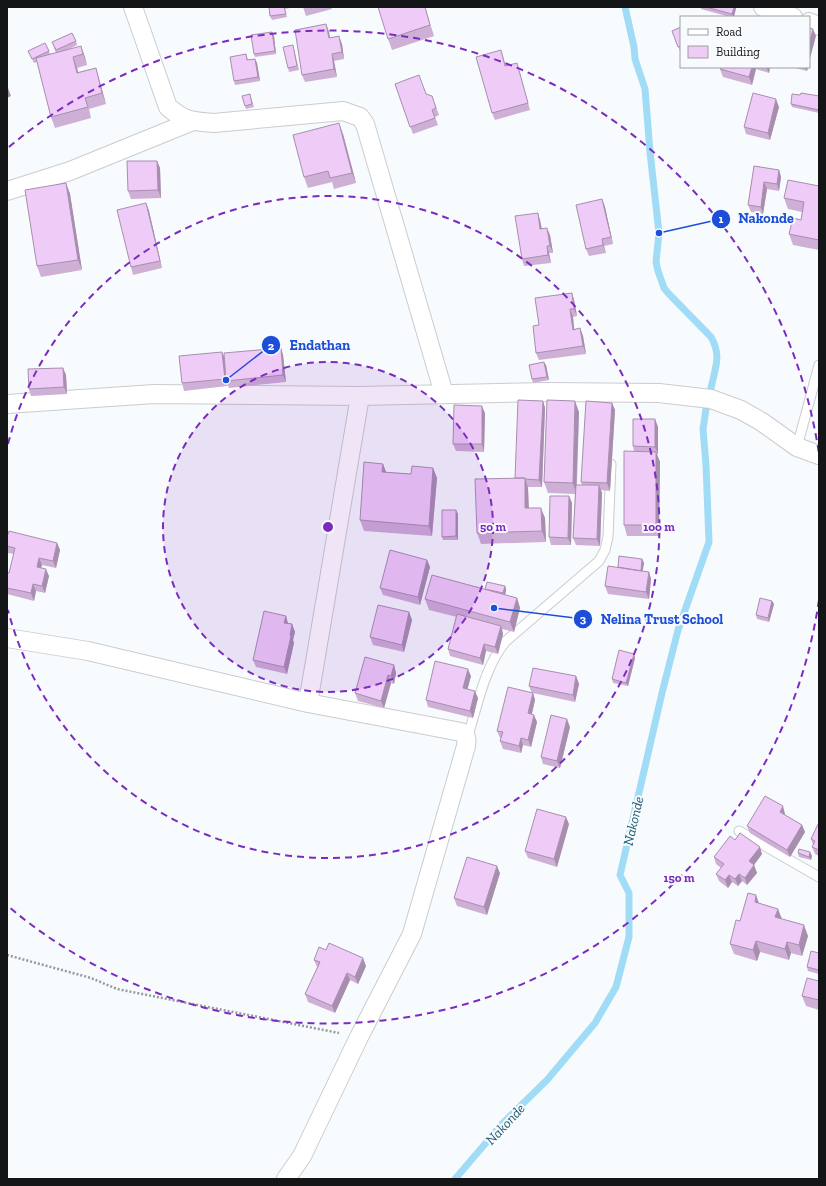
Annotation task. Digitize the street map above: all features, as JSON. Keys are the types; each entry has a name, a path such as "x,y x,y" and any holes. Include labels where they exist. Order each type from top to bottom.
{"street":[{"path":"133,7 168,107 180,117 193,122 214,123 343,111 360,117 366,124 444,394"},
{"path":"763,7 790,16"},
{"path":"7,191 70,171 193,122"},
{"path":"7,404 154,394 360,396 548,392 613,396 659,393 711,399 741,410 762,422 797,447 819,455"},
{"path":"308,703 360,396"},
{"path":"7,638 88,651 308,703 461,732 467,739 412,934 359,1037 302,1156 286,1179"}],"lane":[{"path":"797,447 819,365"},
{"path":"467,739 490,664 497,652 506,641 599,561 605,550 608,538 611,453"},
{"path":"739,830 819,877"}],"path":[{"path":"7,956 91,978 122,991 359,1037"}],"building":[{"path":"269,7 284,7 286,14 270,16"},
{"path":"378,7 425,7 430,25 388,39"},
{"path":"706,7 734,7 732,14"},
{"path":"326,24 329,38 339,36 342,52 332,54 334,69 302,75 295,30"},
{"path":"680,27 680,46 678,47 672,31"},
{"path":"810,28 813,29 810,41"},
{"path":"272,32 275,51 254,54 251,35"},
{"path":"72,33 76,41 56,50 52,42"},
{"path":"45,43 49,51 32,59 28,51"},
{"path":"293,45 297,66 288,68 283,47"},
{"path":"81,46 83,54 73,57 77,73 96,68 102,93 85,98 88,107 51,117 36,58"},
{"path":"501,50 505,66 517,63 528,103 492,113 476,57"},
{"path":"246,54 247,60 255,59 258,77 234,81 230,57"},
{"path":"720,68 752,68 749,77"},
{"path":"419,75 426,94 432,96 436,108 432,110 435,118 410,127 395,84"},
{"path":"753,93 776,99 768,133 744,127"},
{"path":"801,93 819,96 819,110 791,104 792,94 800,95"},
{"path":"250,94 252,104 245,106 242,96"},
{"path":"339,123 352,173 330,178 328,171 304,177 293,135"},
{"path":"127,161 157,161 158,190 128,191"},
{"path":"754,166 779,170 777,184 764,182 761,207 748,205"},
{"path":"788,180 819,186 819,240 789,234 793,218 801,220 804,202 784,198"},
{"path":"66,183 78,260 37,266 25,190"},
{"path":"602,199 611,237 602,239 603,245 586,249 576,205"},
{"path":"146,203 160,261 131,267 117,210"},
{"path":"538,213 540,229 547,228 550,246 547,246 548,255 522,259 515,216"},
{"path":"572,293 574,309 570,309 573,330 580,328 583,346 536,353 533,326 539,325 535,298"},
{"path":"281,348 283,375 226,381 224,353"},
{"path":"222,352 225,379 182,383 179,356"},
{"path":"544,362 547,377 532,379 529,365"},
{"path":"63,368 64,387 29,389 28,369"},
{"path":"518,400 543,401 539,480 515,478"},
{"path":"547,400 575,401 573,483 544,482"},
{"path":"586,401 612,403 607,483 581,482"},
{"path":"454,405 482,406 482,444 453,444"},
{"path":"633,419 655,419 655,447 633,446"},
{"path":"624,451 656,452 656,525 624,525"},
{"path":"364,462 383,464 382,472 411,474 412,466 433,468 429,526 360,520"},
{"path":"525,478 525,508 541,508 542,531 477,533 475,479"},
{"path":"576,485 599,485 597,539 573,538"},
{"path":"550,496 569,496 568,538 549,537"},
{"path":"442,510 456,510 456,536 442,537"},
{"path":"9,531 57,543 53,561 39,558 37,567 46,569 42,586 33,584 31,593 7,588 7,572 9,573 15,548 7,546"},
{"path":"390,550 427,560 418,597 380,588"},
{"path":"619,556 642,559 641,571 618,567"},
{"path":"608,566 649,572 646,592 605,586"},
{"path":"432,575 517,598 510,622 425,599"},
{"path":"487,582 505,586 503,593 485,589"},
{"path":"760,598 772,601 768,618 756,615"},
{"path":"378,605 409,612 402,645 370,637"},
{"path":"264,611 286,616 284,623 292,624 291,636 284,667 253,660"},
{"path":"457,614 501,626 495,647 484,644 480,658 448,649"},
{"path":"619,650 634,654 626,683 612,679"},
{"path":"365,657 394,665 391,676 388,675 381,701 355,693"},
{"path":"435,661 468,669 463,688 475,691 470,711 426,700"},
{"path":"533,668 576,676 573,695 529,686"},
{"path":"508,687 533,693 528,713 534,715 528,740 521,738 519,746 500,741 503,732 497,731"},
{"path":"551,715 567,719 557,761 541,757"},
{"path":"765,796 783,806 780,812 802,825 787,850 747,826"},
{"path":"537,809 566,817 554,859 525,851"},
{"path":"818,824 819,850 812,847 815,841 811,839"},
{"path":"740,833 760,847 749,861 754,865 745,878 739,874 735,879 729,875 725,880 716,874 724,864 714,857 730,836 735,840"},
{"path":"799,849 810,852 809,857 798,853"},
{"path":"467,857 497,866 484,907 454,898"},
{"path":"748,893 756,895 755,902 778,909 775,917 804,925 799,945 787,942 785,949 756,941 753,950 730,944 736,920 740,921"},
{"path":"329,943 363,958 355,977 347,973 332,1006 305,994 320,962 314,960 319,947 326,950"},
{"path":"811,951 819,953 819,970 807,967"},
{"path":"807,978 819,981 819,1000 802,996"}],"waterway":[{"name":"Nakonde","path":"625,7 634,47 635,59 645,89 659,233 656,262 658,271 664,288 711,337 717,356 716,368 711,388"},
{"name":"Nakonde","path":"455,1179 503,1123 547,1080 595,1023 616,987 629,937 629,893 620,875 678,630 709,542 703,429 706,409"}],"place":[{"name":"Nakonde","path":"659,233"},
{"name":"Endathan","path":"226,380"},
{"name":"Nelina Trust School","path":"494,608"}]}
